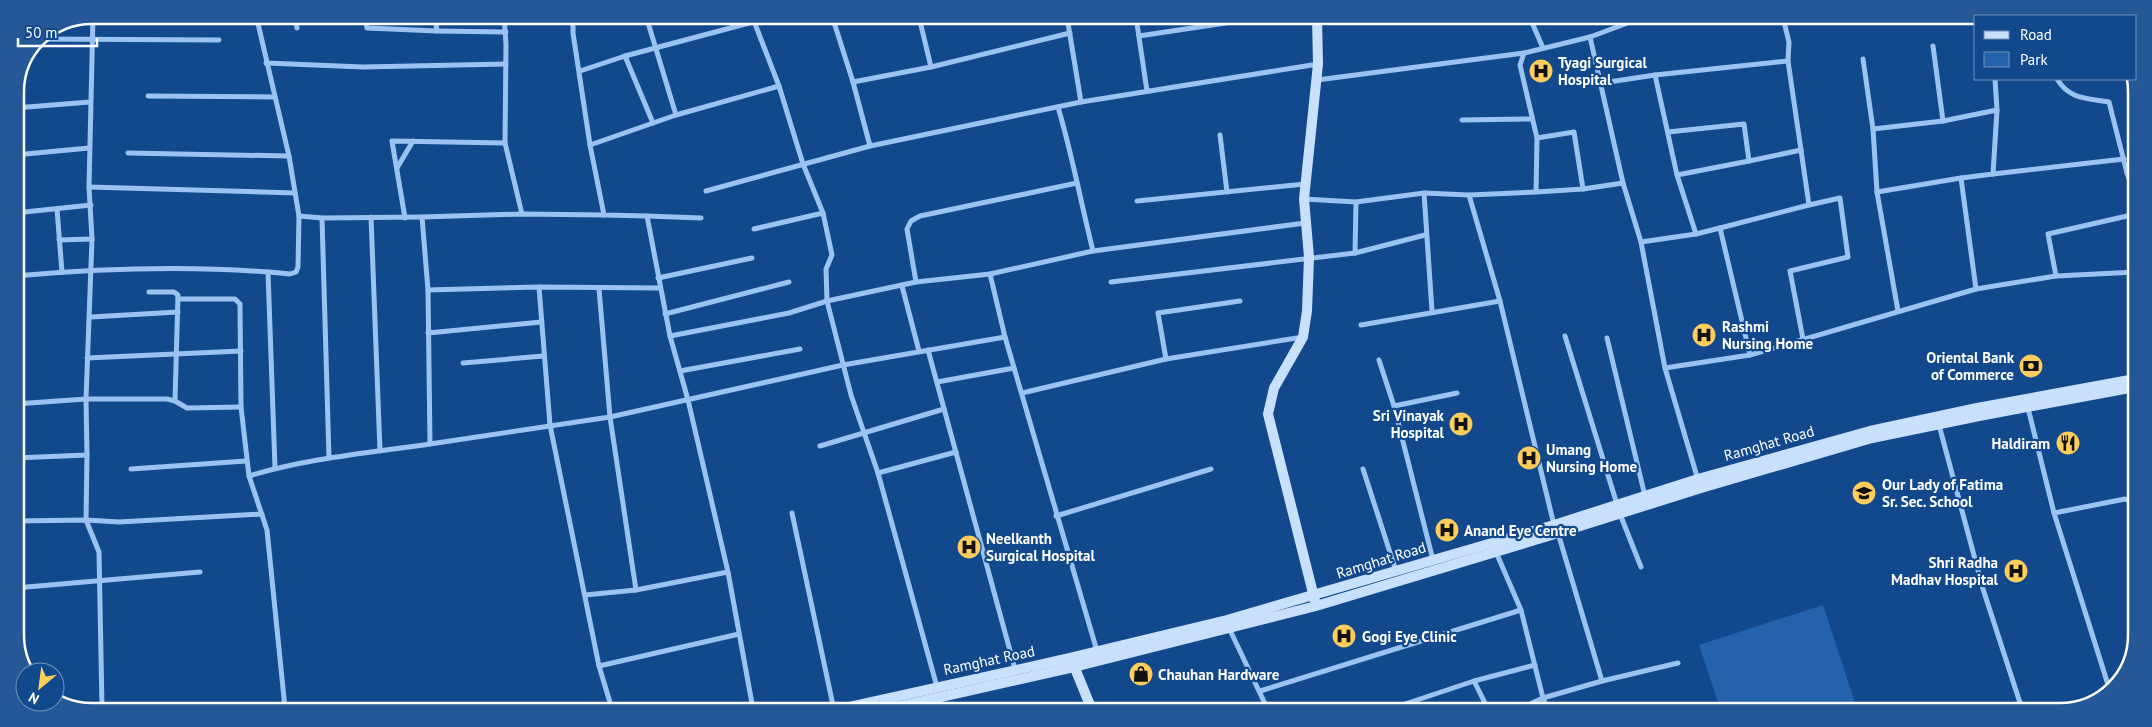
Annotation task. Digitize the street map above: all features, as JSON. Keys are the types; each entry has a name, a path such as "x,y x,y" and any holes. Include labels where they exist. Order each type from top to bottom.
{"main road":[{"path":"1315,601 1268,414 1274,388 1303,337 1307,311 1309,257 1304,199 1317,80 1317,24"},
{"name":"Ramghat Road","path":"911,703 1072,662 1229,628 1315,601 1496,551 1556,529 1699,483 1870,431 1977,408 2128,380"},
{"name":"Ramghat Road","path":"1619,509 1645,496 1872,438 2128,388"},
{"name":"Ramghat Road","path":"1098,656 1227,620 1315,601 1433,560 1556,529"},
{"path":"1072,662 1089,703"},
{"name":"Ramghat Road","path":"866,703 1015,669 1072,662"}],"street":[{"path":"93,24 89,148 92,239 86,399 86,520 99,552 102,703"},
{"path":"24,275 91,270 268,272 290,274 296,272 298,267 299,216 289,156 258,24"},
{"path":"296,24 297,28"},
{"path":"366,24 367,28 506,32"},
{"path":"436,24 437,31"},
{"path":"505,24 505,143 522,214"},
{"path":"574,24 590,145 604,215"},
{"path":"649,24 658,49 676,116"},
{"path":"580,71 737,24"},
{"path":"755,24 779,86 803,164 823,213 832,255 826,269 827,301 843,365 878,473 937,687"},
{"path":"834,24 853,82 870,146"},
{"path":"921,24 931,67"},
{"path":"1068,24 1081,102"},
{"path":"1137,24 1147,92"},
{"path":"1139,36 1218,24"},
{"path":"1533,24 1543,48"},
{"path":"1317,80 1524,52 1590,37 1623,24"},
{"path":"1784,24 1789,42 1788,61 1809,205"},
{"path":"853,82 931,67 1070,34"},
{"path":"1590,37 1623,182 1641,242 1665,368 1699,483"},
{"path":"50,39 219,40"},
{"path":"1933,46 1943,121"},
{"path":"1524,52 1520,65 1537,138 1536,192"},
{"path":"625,56 653,123"},
{"path":"1864,59 1873,129 1877,192 1898,311"},
{"path":"1602,83 1655,75 1788,61"},
{"path":"266,63 363,67 506,64"},
{"path":"706,191 870,146 1058,106 1318,64"},
{"path":"1655,75 1677,175 1696,234"},
{"path":"1993,174 1997,110 1995,80"},
{"path":"2058,80 2064,90 2073,96 2109,102 2127,173"},
{"path":"590,145 653,123 779,86"},
{"path":"148,96 274,97"},
{"path":"24,107 90,102"},
{"path":"1058,106 1070,149 1076,183 1093,251"},
{"path":"1873,129 1943,121 1997,110"},
{"path":"1462,120 1532,119"},
{"path":"1668,132 1744,124 1749,161"},
{"path":"1537,138 1574,132 1582,189"},
{"path":"1220,135 1226,192"},
{"path":"405,218 392,141 505,143"},
{"path":"397,168 413,141"},
{"path":"24,154 89,148"},
{"path":"1677,175 1801,150"},
{"path":"128,153 289,156"},
{"path":"1877,192 1961,178 2124,159"},
{"path":"1961,178 1976,288"},
{"path":"1304,199 1356,202 1424,193 1469,195 1582,189 1623,182"},
{"path":"916,282 907,229 911,221 920,216 1076,183"},
{"path":"1136,201 1306,184"},
{"path":"89,187 295,193"},
{"path":"1424,193 1425,235 1432,312"},
{"path":"1469,195 1500,301 1556,529 1602,681"},
{"path":"1641,242 1696,234 1840,198 1848,257 1790,271 1803,339"},
{"path":"1356,202 1356,253"},
{"path":"24,212 91,205"},
{"path":"57,208 62,272"},
{"path":"754,229 823,213"},
{"path":"299,216 322,218 405,218 522,214 701,218"},
{"path":"647,216 670,336 688,400 728,572 752,703"},
{"path":"2056,276 2048,234 2128,216"},
{"path":"422,217 428,290 430,444"},
{"path":"322,218 329,458"},
{"path":"371,218 380,451"},
{"path":"670,336 788,313 827,301 916,282 990,274 1093,251 1305,223"},
{"path":"1720,228 1750,354"},
{"path":"1111,282 1309,257 1356,253 1425,235"},
{"path":"59,240 92,239"},
{"path":"658,278 752,258"},
{"path":"268,272 275,468"},
{"path":"1665,368 1750,354 1976,288 2056,276 2128,272"},
{"path":"990,274 1005,337 1098,656"},
{"path":"665,314 789,282"},
{"path":"902,286 919,351"},
{"path":"428,290 538,287 660,288"},
{"path":"538,287 550,425 599,666 610,703"},
{"path":"599,289 610,417 636,590"},
{"path":"149,292 174,292 178,295 178,354 175,401"},
{"path":"178,299 236,299 238,301 246,461 267,530 284,703"},
{"path":"1166,358 1158,312 1240,301"},
{"path":"1361,325 1500,301"},
{"path":"90,317 178,312"},
{"path":"428,333 541,322"},
{"path":"1566,336 1619,509 1641,567"},
{"path":"249,476 275,468 329,458 610,417 843,365 1005,337"},
{"path":"1022,393 1166,358 1303,337"},
{"path":"1607,338 1645,496"},
{"path":"680,371 800,349"},
{"path":"87,358 241,350"},
{"path":"928,350 1015,669"},
{"path":"463,363 543,356"},
{"path":"1379,360 1394,406 1433,560"},
{"path":"936,382 1014,368"},
{"path":"1394,406 1457,393"},
{"path":"24,403 86,399 167,399 187,408 242,407"},
{"path":"2028,408 2054,513 2108,683"},
{"path":"820,446 944,410"},
{"path":"1939,425 1983,589 2020,703"},
{"path":"878,473 956,452"},
{"path":"24,458 87,455"},
{"path":"131,470 246,461"},
{"path":"1056,516 1211,469"},
{"path":"1363,469 1396,572"},
{"path":"2054,513 2125,499 2128,500"},
{"path":"792,513 833,703"},
{"path":"24,522 86,520 119,522 262,514"},
{"path":"1496,551 1521,610 1545,703"},
{"path":"24,587 200,572"},
{"path":"584,595 636,590 728,572"},
{"path":"1260,691 1521,610"},
{"path":"1229,628 1265,703"},
{"path":"599,666 738,634"},
{"path":"1532,703 1543,698 1602,681 1678,663"},
{"path":"1408,703 1474,681 1535,665"},
{"path":"1474,681 1485,703"}],"green space":[{"path":"1823,605 1855,703 1718,703 1699,645"}],"place":[{"name":"Tyagi Surgical Hospital","path":"1541,71"},
{"name":"Rashmi Nursing Home","path":"1704,335"},
{"name":"Oriental Bank of Commerce","path":"2031,366"},
{"name":"Sri Vinayak Hospital","path":"1461,424"},
{"name":"Haldiram","path":"2068,443"},
{"name":"Umang Nursing Home","path":"1529,458"},
{"name":"Our Lady of Fatima Sr. Sec. School","path":"1864,493"},
{"name":"Anand Eye Centre","path":"1447,530"},
{"name":"Neelkanth Surgical Hospital","path":"969,547"},
{"name":"Shri Radha Madhav Hospital","path":"2016,571"},
{"name":"Gogi Eye Clinic","path":"1344,636"},
{"name":"Chauhan Hardware","path":"1141,674"}]}
